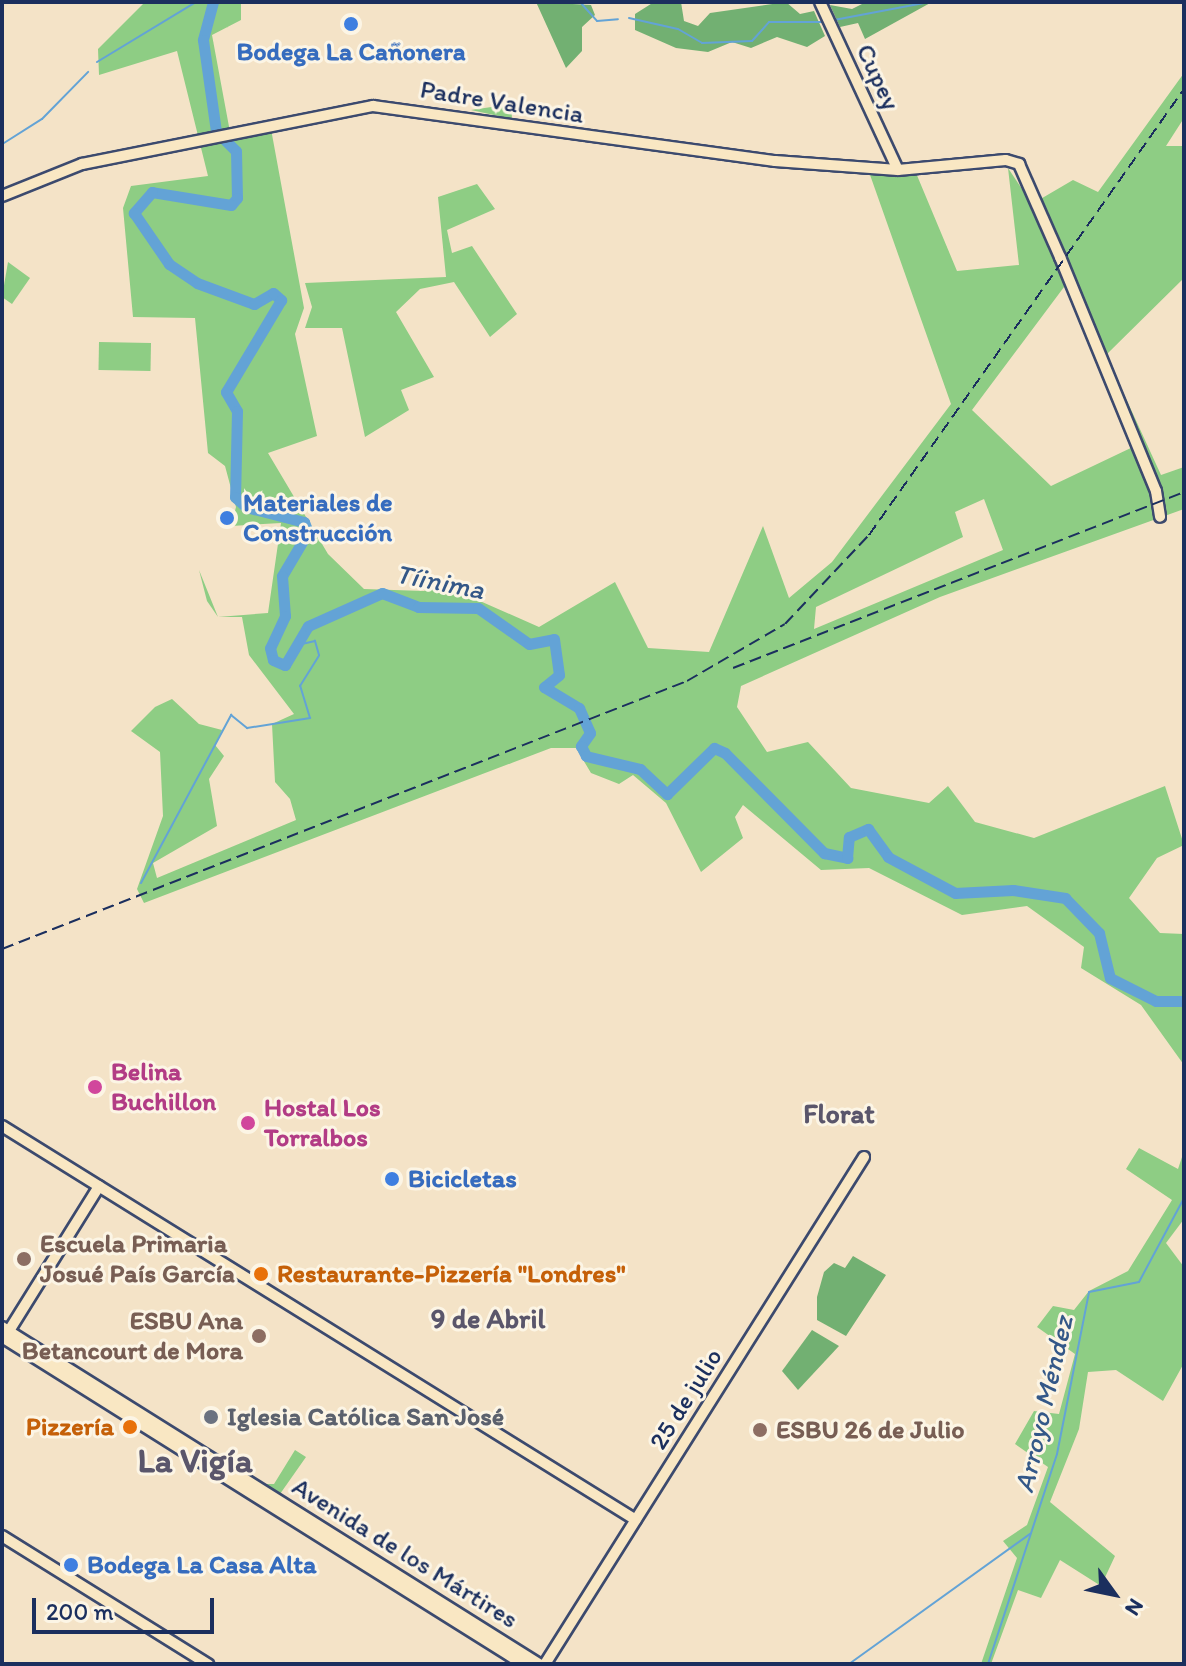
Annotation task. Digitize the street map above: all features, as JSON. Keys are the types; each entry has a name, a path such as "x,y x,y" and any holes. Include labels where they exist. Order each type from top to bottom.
{"street":[{"name":"Cupey","path":"820,2 898,170"},
{"name":"Padre Valencia","path":"2,196 82,164 373,106 637,145 898,170 1006,160 1019,164 1060,257 1156,491 1160,517"},
{"path":"877,168 890,154"},
{"path":"2,1126 636,1520"},
{"name":"25 de julio","path":"542,1664 864,1157"},
{"path":"4,1335 99,1186"},
{"name":"Avenida de los Mártires","path":"4,1335 523,1664"},
{"name":"Avenida de los Mártires","path":"4,1335 542,1664"},
{"path":"2,1536 208,1664"}],"green space":[{"path":"145,2 241,2 241,20 212,35 230,132 271,129 304,308 295,334 317,436 268,453 328,554 364,589 424,591 439,583 539,627 615,582 648,648 709,652 763,526 789,598 832,562 951,404 869,172 916,173 957,271 1019,265 1008,168 1032,204 1073,180 1098,192 1184,73 1184,118 1166,146 1184,146 1184,278 1106,355 1161,475 1184,467 1184,509 940,597 741,686 737,707 767,752 808,742 851,788 929,803 948,786 975,822 1034,838 1165,786 1184,845 1157,858 1129,898 1160,933 1184,934 1184,1065 1141,1005 1081,968 1084,947 1027,906 962,915 869,868 821,870 743,805 735,817 743,838 701,872 666,803 633,775 619,784 591,773 576,748 551,748 144,903 137,889 163,816 160,752 131,731 155,707 172,699 199,724 222,730 215,745 224,756 209,779 217,826 153,863 157,878 296,820 290,799 275,782 272,724 294,714 249,655 242,617 218,617 268,613 281,523 231,526 236,507 225,466 208,453 195,318 133,317 123,208 131,186 208,176 177,51 99,75 98,49","holes":["1067,283 1135,446 1051,486 972,410","984,499 1003,550 814,629 816,607 963,537 955,512"]},
{"path":"536,2 591,5 595,15 582,27 582,51 566,68"},
{"path":"654,2 681,2 684,21 698,26 710,13 786,2 800,14 814,11 825,36 807,47 777,37 751,48 732,42 708,52 676,48 635,30 635,14"},
{"path":"866,2 932,2 865,39 858,23 840,27 830,5 852,9"},
{"path":"511,104 512,119 471,110"},
{"path":"477,184 495,209 447,230 452,253 472,246 517,314 490,337 454,282 420,289 396,312 434,377 401,390 409,410 365,437 342,328 305,328 312,307 305,283 446,277 438,197"},
{"path":"8,262 30,278 12,304 2,297"},
{"path":"99,342 151,343 151,371 99,370"},
{"path":"199,570 218,617 207,601"},
{"path":"1139,1148 1178,1169 1184,1151 1184,1219 1166,1243 1184,1267 1184,1363 1163,1401 1116,1370 1088,1372 1079,1429 1050,1502 1115,1556 1101,1586 1060,1560 1041,1598 1018,1590 991,1664 981,1664 1017,1558 1003,1541 1027,1525 1048,1467 1015,1444 1034,1411 1059,1414 1075,1354 1037,1327 1053,1306 1074,1310 1089,1291 1128,1271 1172,1200 1126,1169"},
{"path":"853,1256 886,1275 846,1336 817,1320 817,1297 824,1272 834,1263 845,1268"},
{"path":"812,1330 839,1346 798,1390 782,1371"},
{"path":"295,1450 306,1457 280,1494 262,1484 274,1484"}],"waterway":[{"path":"97,62 196,2"},
{"name":"Tíinima","path":"213,2 203,40 216,131 236,151 237,198 231,205 152,192 134,213 169,264 197,283 254,304 273,293 281,300 226,392 237,411 235,497 246,507 304,522 308,532 282,576 285,616 270,648 273,660 285,665 308,626 382,593 418,607 478,608 529,644 554,639 559,675 544,687 579,708 590,733 581,746 586,756 640,769 667,794 714,748 725,753 824,853 847,858 849,837 868,829 888,857 955,893 1013,890 1065,898 1099,933 1110,978 1156,1001 1184,1001"},
{"name":"Cupey","path":"580,2 597,21 618,19"},
{"name":"Cupey","path":"834,20 929,2"},
{"name":"Cupey","path":"629,18 678,29 702,43 752,41 769,22 824,22"},
{"path":"4,143 42,119 88,72"},
{"path":"141,883 231,715 247,728 310,718 300,686 319,655 315,641 297,645"},
{"name":"Arroyo Méndez","path":"1178,1003 1184,1007"},
{"name":"Arroyo Méndez","path":"988,1664 1057,1454 1089,1292 1139,1282 1184,1198"},
{"path":"849,1664 1030,1534"}],"railway":[{"path":"2,949 687,681 785,624 869,535 1184,89"},
{"path":"733,668 1184,492"}],"place":[{"name":"Bodega La Cañonera","path":"351,24"},
{"name":"Materiales de Construcción","path":"227,518"},
{"name":"Belina Buchillon","path":"95,1087"},
{"name":"Hostal Los Torralbos","path":"248,1123"},
{"name":"Bicicletas","path":"392,1179"},
{"name":"Escuela Primaria Josué País García","path":"24,1259"},
{"name":"Restaurante-Pizzería \"Londres\"","path":"261,1274"},
{"name":"ESBU Ana Betancourt de Mora","path":"259,1336"},
{"name":"Iglesia Católica San José","path":"211,1417"},
{"name":"Pizzería","path":"130,1427"},
{"name":"ESBU 26 de Julio","path":"760,1430"},
{"name":"Bodega La Casa Alta","path":"71,1565"}],"district":[{"name":"Florat","path":"839,1113"},
{"name":"9 de Abril","path":"488,1318"},
{"name":"La Vigía","path":"195,1461"}]}
